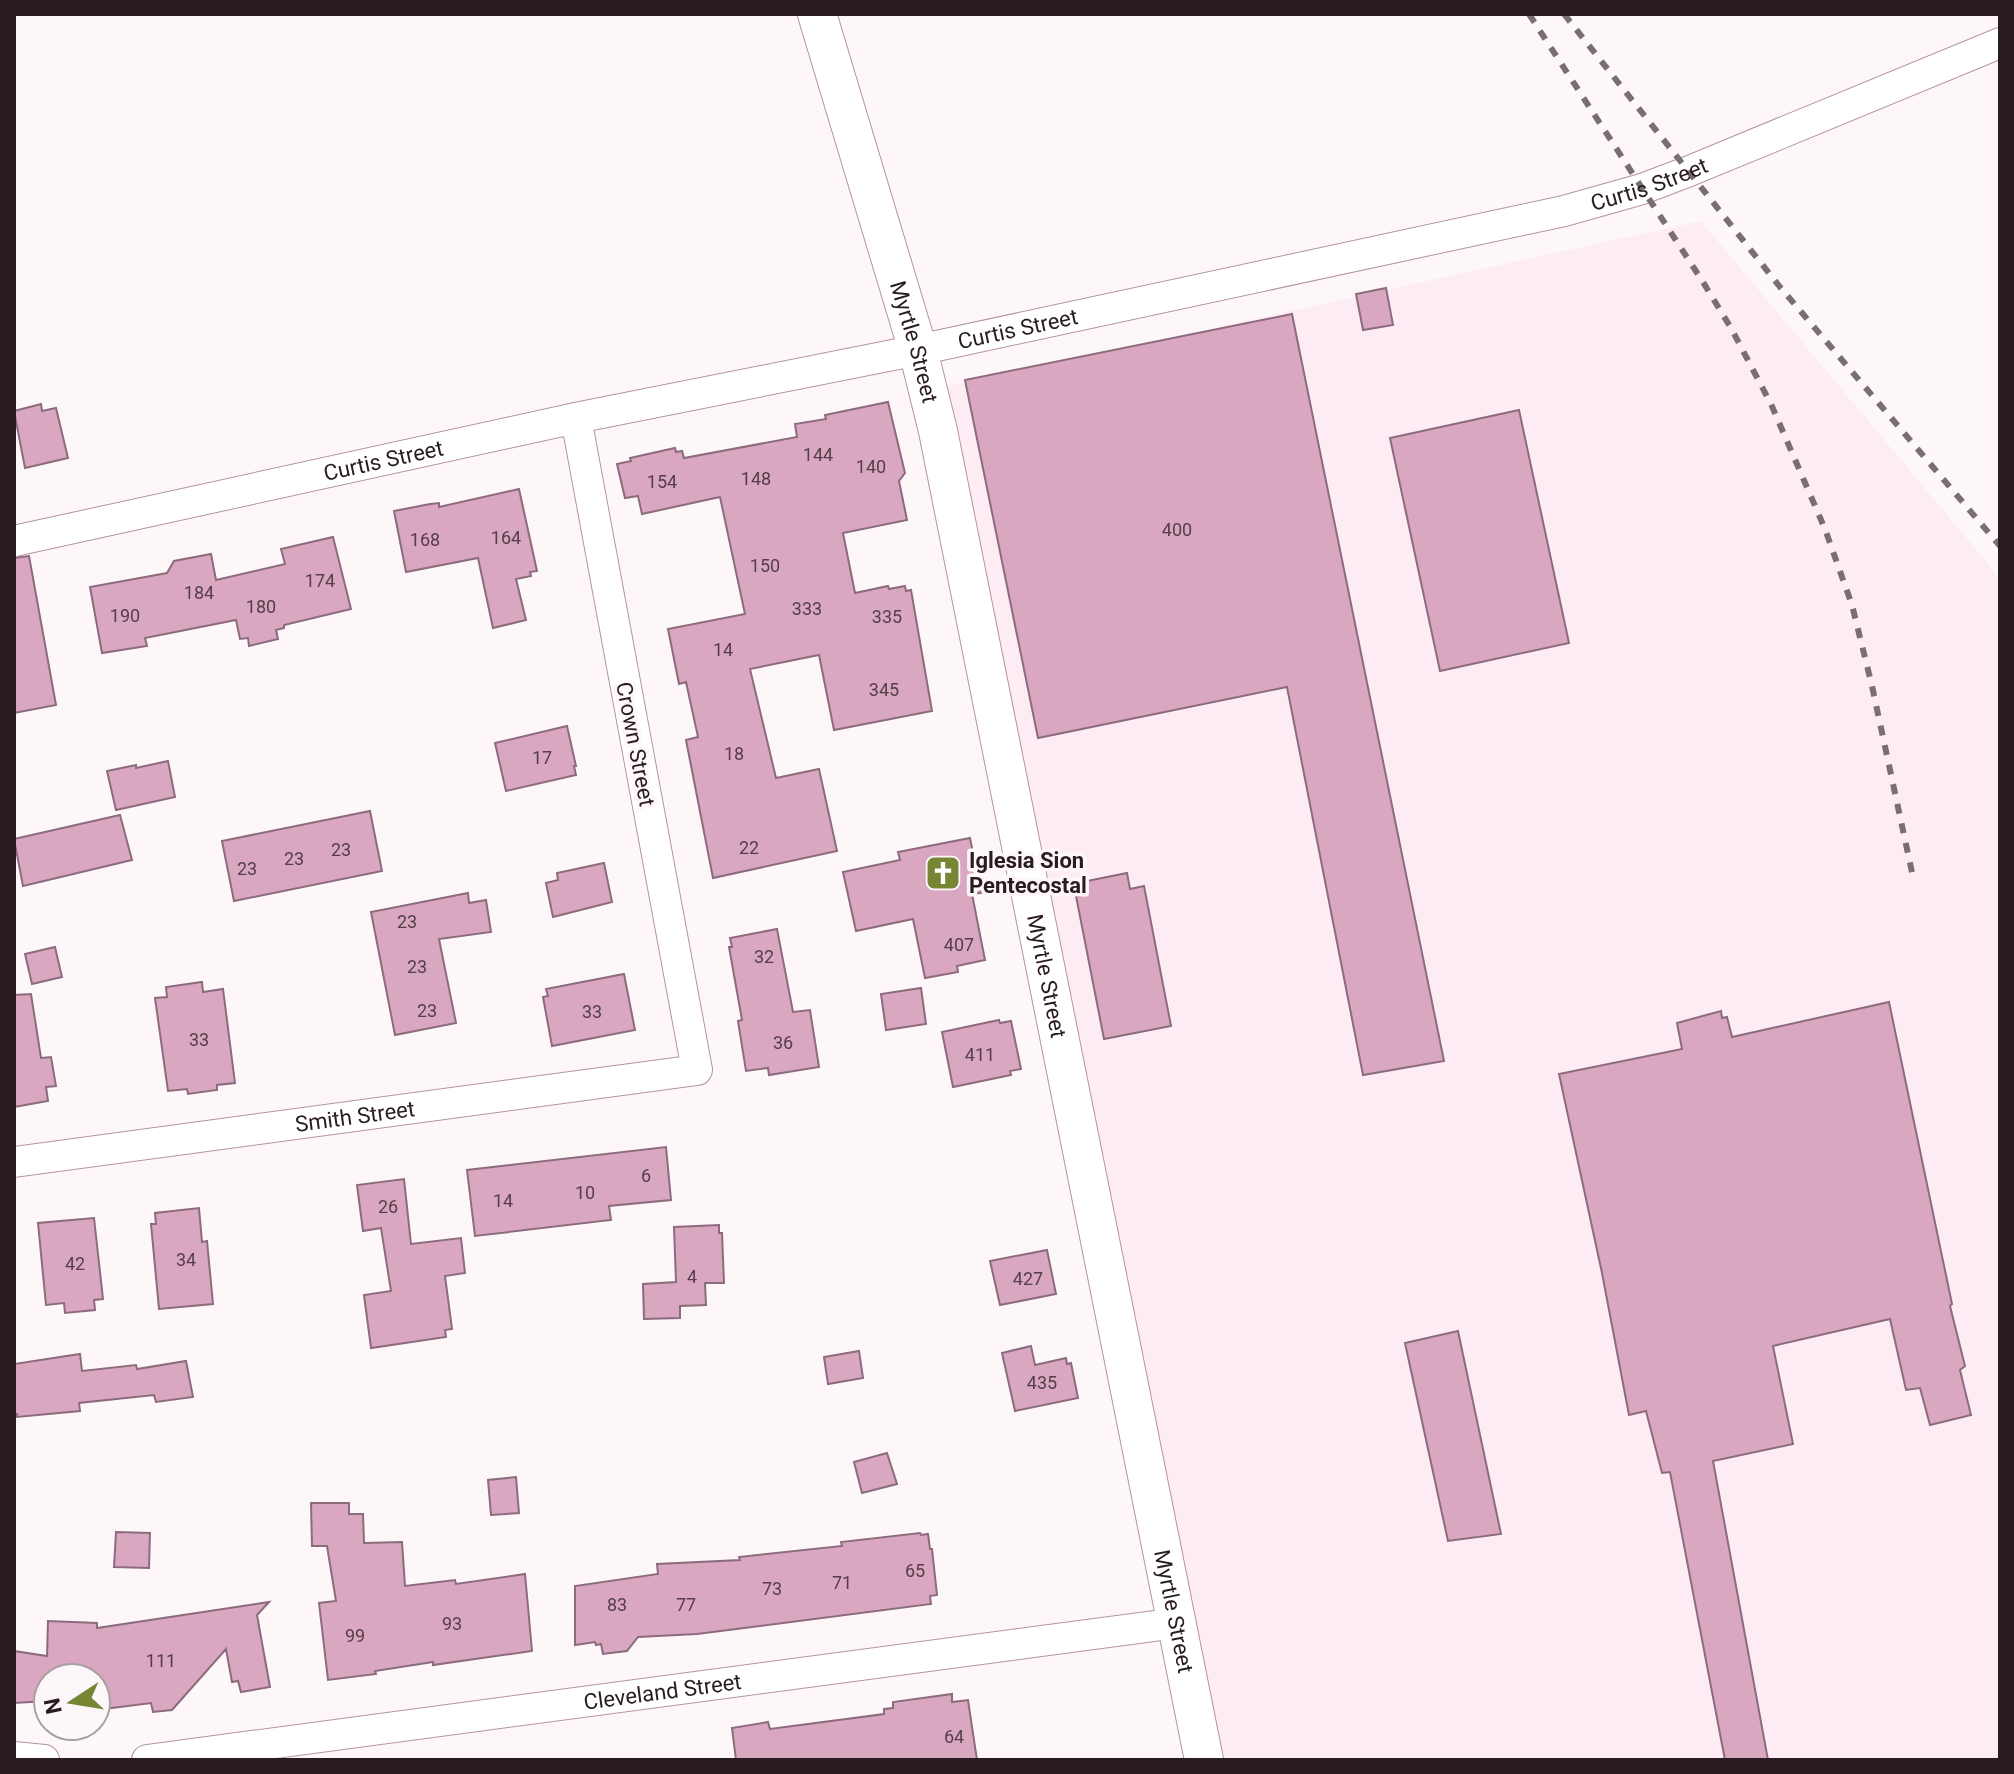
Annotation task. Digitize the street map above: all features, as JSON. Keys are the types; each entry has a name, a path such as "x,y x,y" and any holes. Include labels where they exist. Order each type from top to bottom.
{"street":[{"name":"Myrtle Street","path":"817,14 918,350 938,431 1204,1760"},
{"name":"Curtis Street","path":"14,541 576,418 918,350 1564,211 1642,189 1687,172 2000,43"},
{"name":"Crown Street","path":"576,418 697,1070"},
{"name":"Smith Street","path":"14,1162 697,1070"},
{"name":"Cleveland Street","path":"147,1760 1177,1623"},
{"path":"14,1757 44,1760"}],"shaded area":[{"path":"1701,221 2000,578 2000,1760 1222,1760 943,387"}],"building":[{"path":"1386,288 1393,325 1363,330 1356,294"},
{"path":"1292,314 1444,1061 1363,1075 1287,687 1038,738 965,380"},
{"path":"888,402 905,473 899,481 907,520 843,533 855,593 888,586 889,589 905,586 906,591 911,590 932,711 834,730 819,655 750,669 776,778 819,769 837,851 713,878 686,740 698,737 686,682 679,684 668,629 745,614 720,497 642,514 638,496 625,498 617,464 675,448 676,452 682,451 684,458 797,437 795,424"},
{"path":"41,404 42,411 56,408 68,458 25,468 14,411"},
{"path":"1519,410 1569,643 1440,671 1390,438"},
{"path":"519,489 537,571 530,572 531,576 516,579 526,620 493,628 478,558 406,572 394,511 439,503 439,507"},
{"path":"333,537 351,609 284,625 284,628 276,630 278,639 249,646 248,638 240,639 236,620 145,638 147,646 102,653 90,587 167,573 174,561 211,554 216,580 285,564 281,549"},
{"path":"29,556 56,705 14,713 14,558"},
{"path":"567,726 576,775 506,791 495,743"},
{"path":"168,761 175,797 116,810 107,771"},
{"path":"370,811 382,871 234,901 222,841"},
{"path":"120,815 132,860 23,886 14,839"},
{"path":"970,838 981,893 972,894 985,960 957,966 958,972 925,978 913,919 856,931 843,872 900,860 898,852"},
{"path":"604,863 612,902 553,917 546,883 558,880 557,873"},
{"path":"1127,873 1130,889 1144,886 1171,1026 1104,1039 1076,896 1080,896 1077,883"},
{"path":"468,893 469,903 486,900 491,932 439,939 456,1023 395,1035 371,912"},
{"path":"777,929 793,1012 810,1010 819,1067 769,1075 768,1068 746,1071 738,1021 742,1020 729,947 732,947 730,938"},
{"path":"55,947 62,977 32,984 25,954"},
{"path":"624,974 635,1030 552,1046 543,997 548,996 546,989"},
{"path":"202,982 203,992 223,989 235,1083 217,1085 217,1090 188,1094 187,1089 168,1091 155,998 167,997 166,987"},
{"path":"921,988 926,1024 886,1030 881,994"},
{"path":"31,994 41,1058 51,1057 56,1086 46,1087 48,1101 14,1107 14,995"},
{"path":"1889,1002 1950,1306 1965,1366 1960,1370 1971,1415 1930,1425 1920,1388 1906,1390 1890,1319 1773,1346 1793,1444 1713,1461 1768,1760 1725,1760 1670,1472 1662,1473 1646,1411 1629,1415 1559,1074 1682,1049 1677,1023 1721,1011 1722,1018 1727,1017 1732,1037"},
{"path":"999,1020 1000,1023 1011,1021 1021,1069 1010,1071 1011,1075 953,1087 942,1032"},
{"path":"666,1147 671,1200 609,1206 611,1220 475,1236 467,1170"},
{"path":"404,1179 411,1244 461,1238 465,1273 445,1276 452,1329 445,1330 446,1337 371,1348 364,1295 391,1291 381,1228 363,1231 357,1185"},
{"path":"199,1208 202,1242 207,1241 213,1304 159,1309 151,1224 156,1224 155,1213"},
{"path":"94,1218 103,1299 94,1300 95,1310 65,1313 64,1303 46,1305 38,1223"},
{"path":"719,1225 724,1283 705,1283 706,1305 680,1306 680,1318 644,1319 643,1284 676,1282 674,1227"},
{"path":"1047,1250 1056,1294 1000,1305 990,1261"},
{"path":"1458,1331 1501,1534 1448,1541 1405,1343"},
{"path":"1031,1346 1035,1365 1066,1358 1067,1364 1071,1363 1078,1398 1015,1411 1002,1353"},
{"path":"859,1351 863,1378 828,1384 824,1357"},
{"path":"80,1354 82,1371 136,1365 137,1369 186,1361 193,1397 156,1402 154,1395 79,1403 80,1411 17,1417 14,1414 14,1364"},
{"path":"887,1453 897,1484 862,1493 854,1462"},
{"path":"516,1477 519,1513 491,1515 488,1480"},
{"path":"311,1503 349,1503 349,1514 363,1514 364,1543 402,1542 405,1586 455,1580 456,1584 525,1574 532,1651 433,1665 433,1662 328,1680 319,1603 336,1601 327,1546 312,1546"},
{"path":"116,1532 150,1533 149,1568 114,1567"},
{"path":"928,1534 932,1549 937,1595 930,1596 931,1604 697,1634 638,1637 627,1651 603,1654 601,1644 596,1645 595,1642 575,1645 575,1586 658,1574 657,1564 740,1560 739,1557 842,1546 841,1542"},
{"path":"269,1602 257,1615 270,1687 241,1692 238,1681 232,1682 226,1649 172,1710 153,1712 151,1703 112,1708 112,1662 32,1662 32,1702 14,1703 14,1651 47,1656 48,1621 97,1623 97,1628"},
{"path":"952,1694 952,1702 968,1700 977,1760 736,1760 732,1728 768,1722 770,1729 884,1714 884,1709 893,1708 893,1702"}],"railway":[{"path":"1529,14 1703,282 1771,404 1825,529 1852,605 1913,877"},
{"path":"1564,14 1780,287 2000,546"}],"place":[{"name":"Iglesia Sion Pentecostal","path":"943,873"}]}
